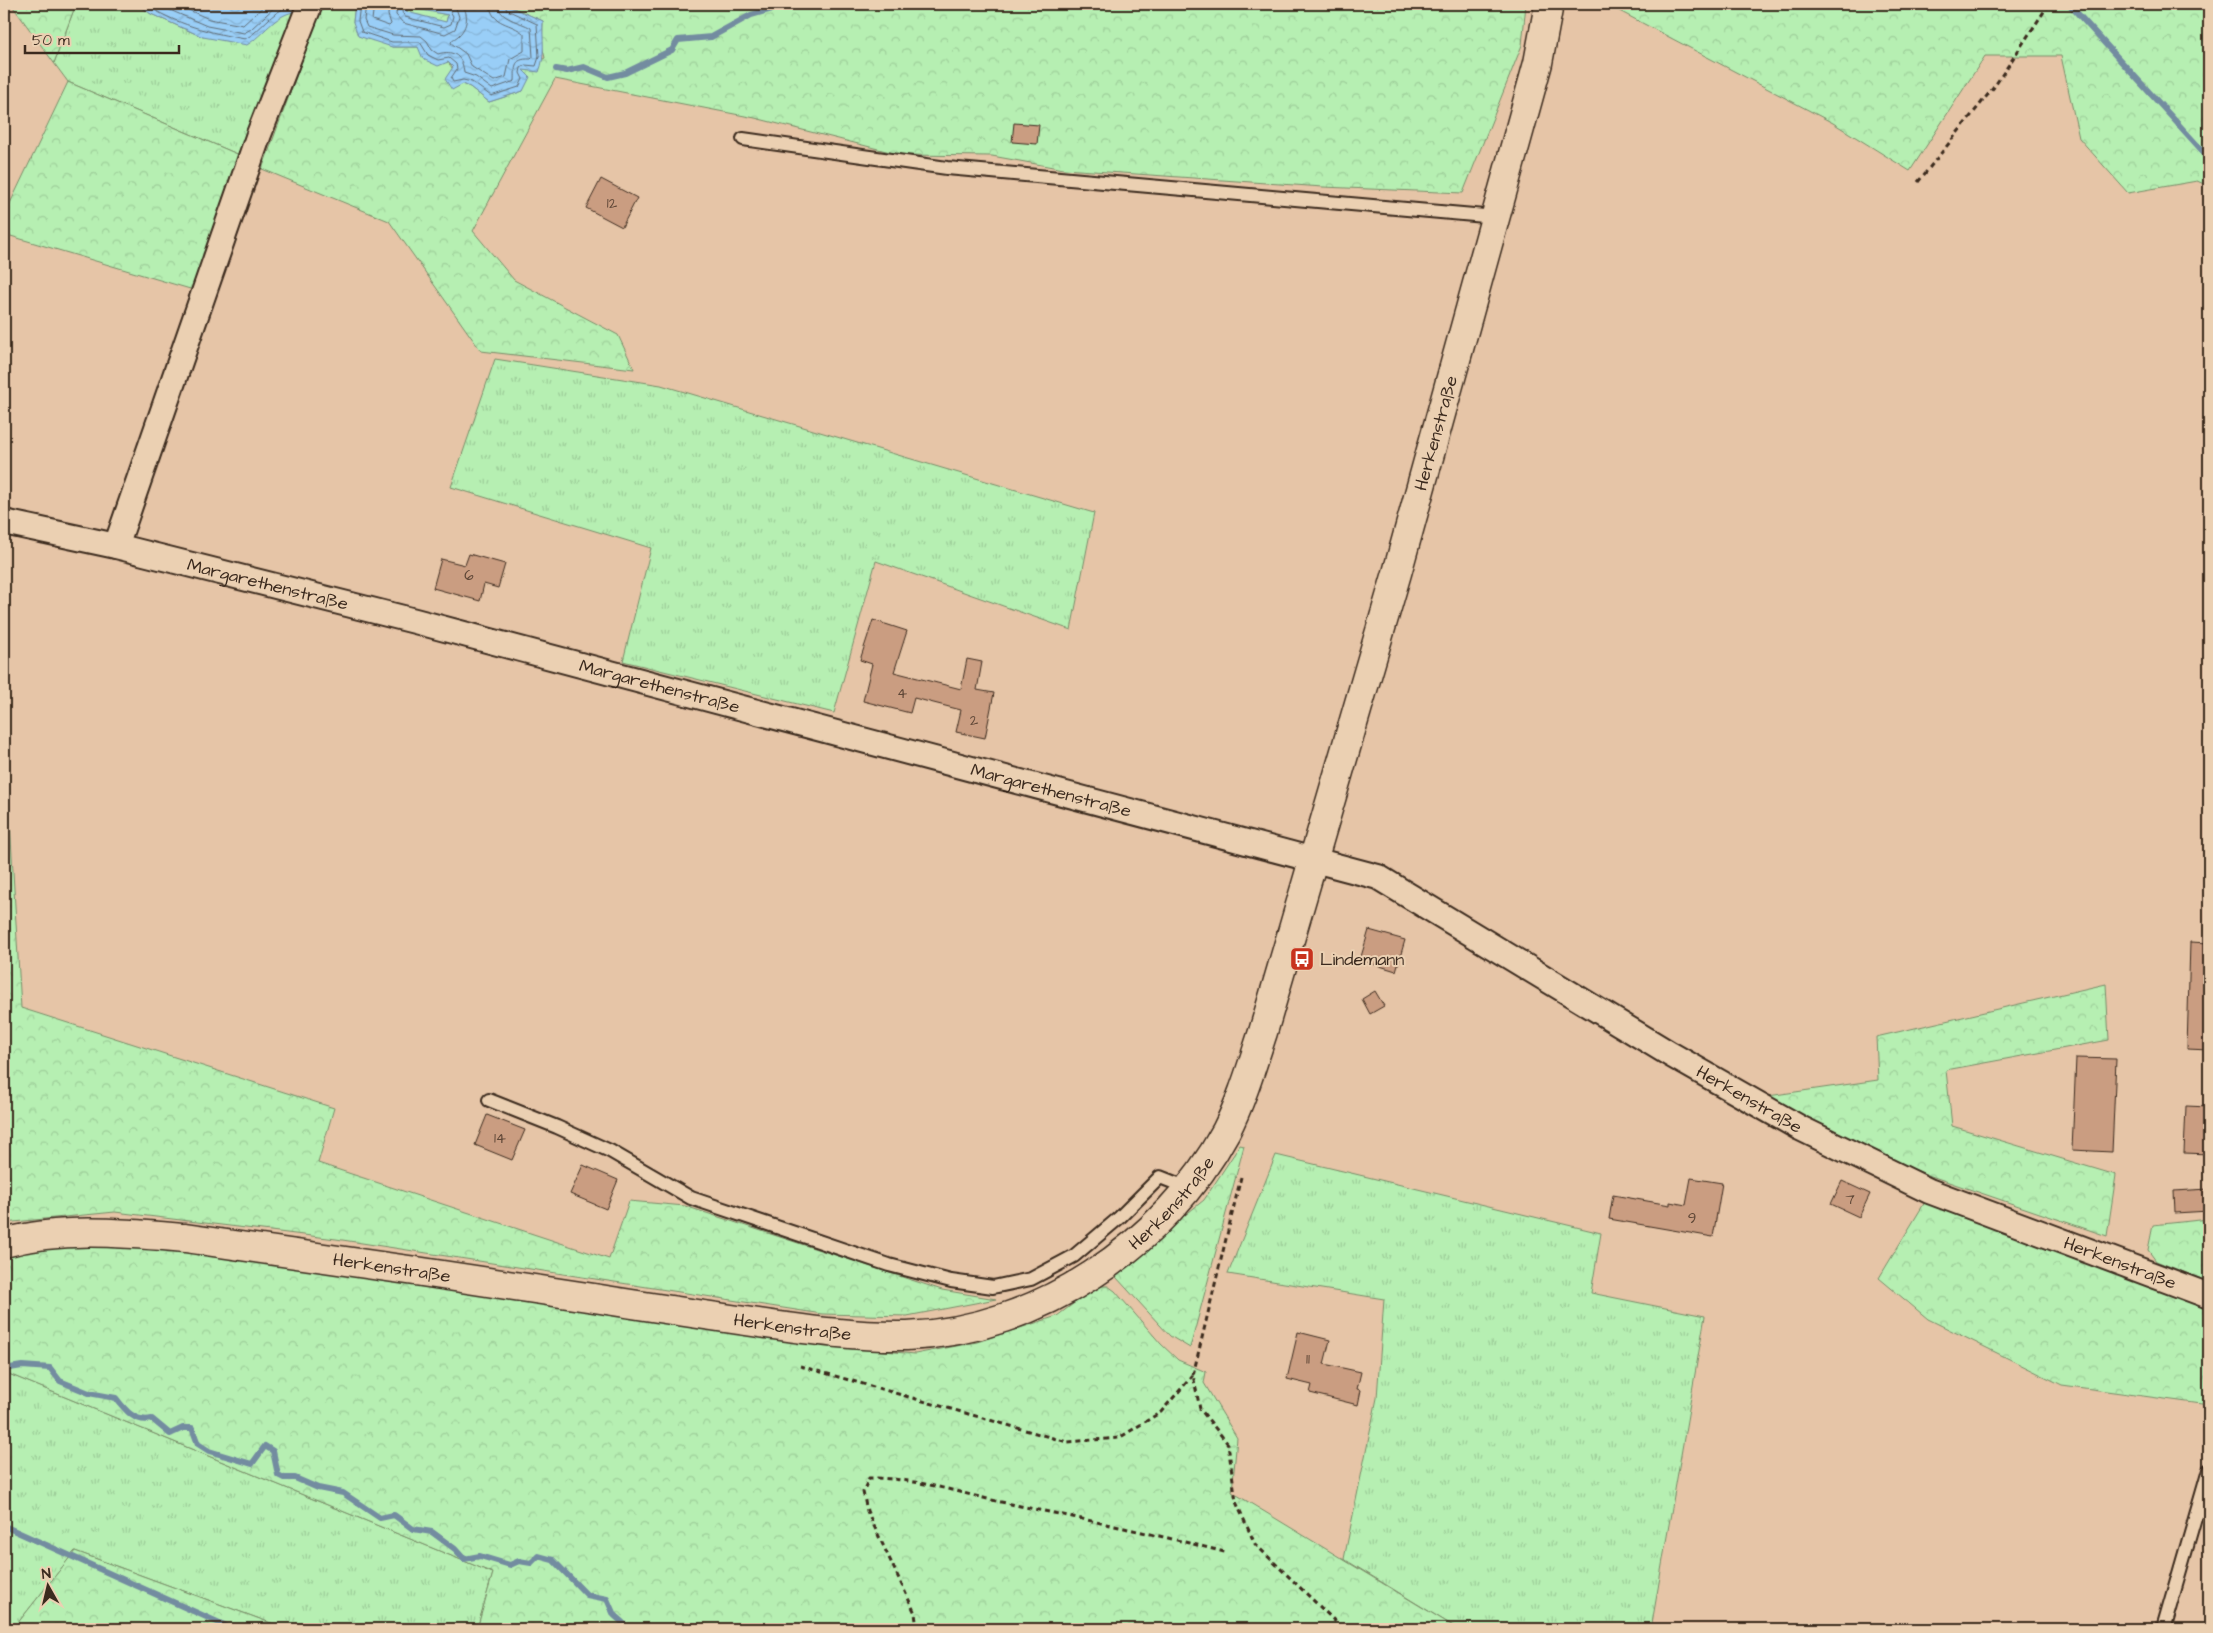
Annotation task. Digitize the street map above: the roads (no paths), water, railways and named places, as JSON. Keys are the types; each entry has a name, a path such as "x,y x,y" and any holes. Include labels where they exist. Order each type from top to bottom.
{"main road":[{"name":"Herkenstraße","path":"4,1243 25,1237 67,1233 117,1232 185,1238 813,1330 866,1336 910,1336 958,1329 983,1323 1045,1301 1088,1277 1134,1244 1162,1218 1188,1188 1226,1131 1246,1083 1263,1032 1400,563 1538,63 1549,4"}],"street":[{"path":"116,546 259,134 310,4"},
{"name":"Margarethenstraße","path":"4,522 116,546 415,621 1313,859"},
{"name":"Herkenstraße","path":"1313,859 1378,877 1670,1054 1800,1128 1929,1191 2209,1296"}],"lane":[{"path":"744,139 947,168 1496,217"},
{"path":"489,1100 557,1126 610,1151 691,1198 889,1265 951,1281 993,1287 1031,1279 1074,1256 1120,1217 1160,1177 1188,1188"},
{"path":"2163,1629 2209,1470"}],"water":[{"path":"137,4 295,4 294,12 275,21 247,45 203,37 151,14"},
{"path":"355,4 504,4 543,21 541,66 539,72 523,70 530,77 523,91 489,102 470,87 463,84 452,90 445,79 453,67 448,62 438,66 423,59 418,47 392,47 358,36 353,22","holes":["407,7 448,15 446,22 407,12"]}],"waterway":[{"path":"556,69 567,71 584,67 608,77 625,73 672,50 678,40 711,37 751,15 790,4"},
{"path":"2069,4 2209,158"},
{"path":"4,1369 22,1366 50,1368 60,1381 89,1393 116,1398 131,1415 140,1419 152,1419 170,1434 183,1428 192,1428 198,1444 209,1451 252,1464 265,1446 273,1451 278,1475 284,1478 295,1478 318,1488 343,1493 380,1518 394,1515 413,1529 432,1532 455,1549 464,1559 480,1556 510,1565 519,1561 531,1563 538,1556 553,1560 587,1595 607,1599 614,1615 623,1623 624,1629"},
{"path":"4,1526 233,1629"}],"place":[{"name":"Lindemann","path":"1302,959"}]}
